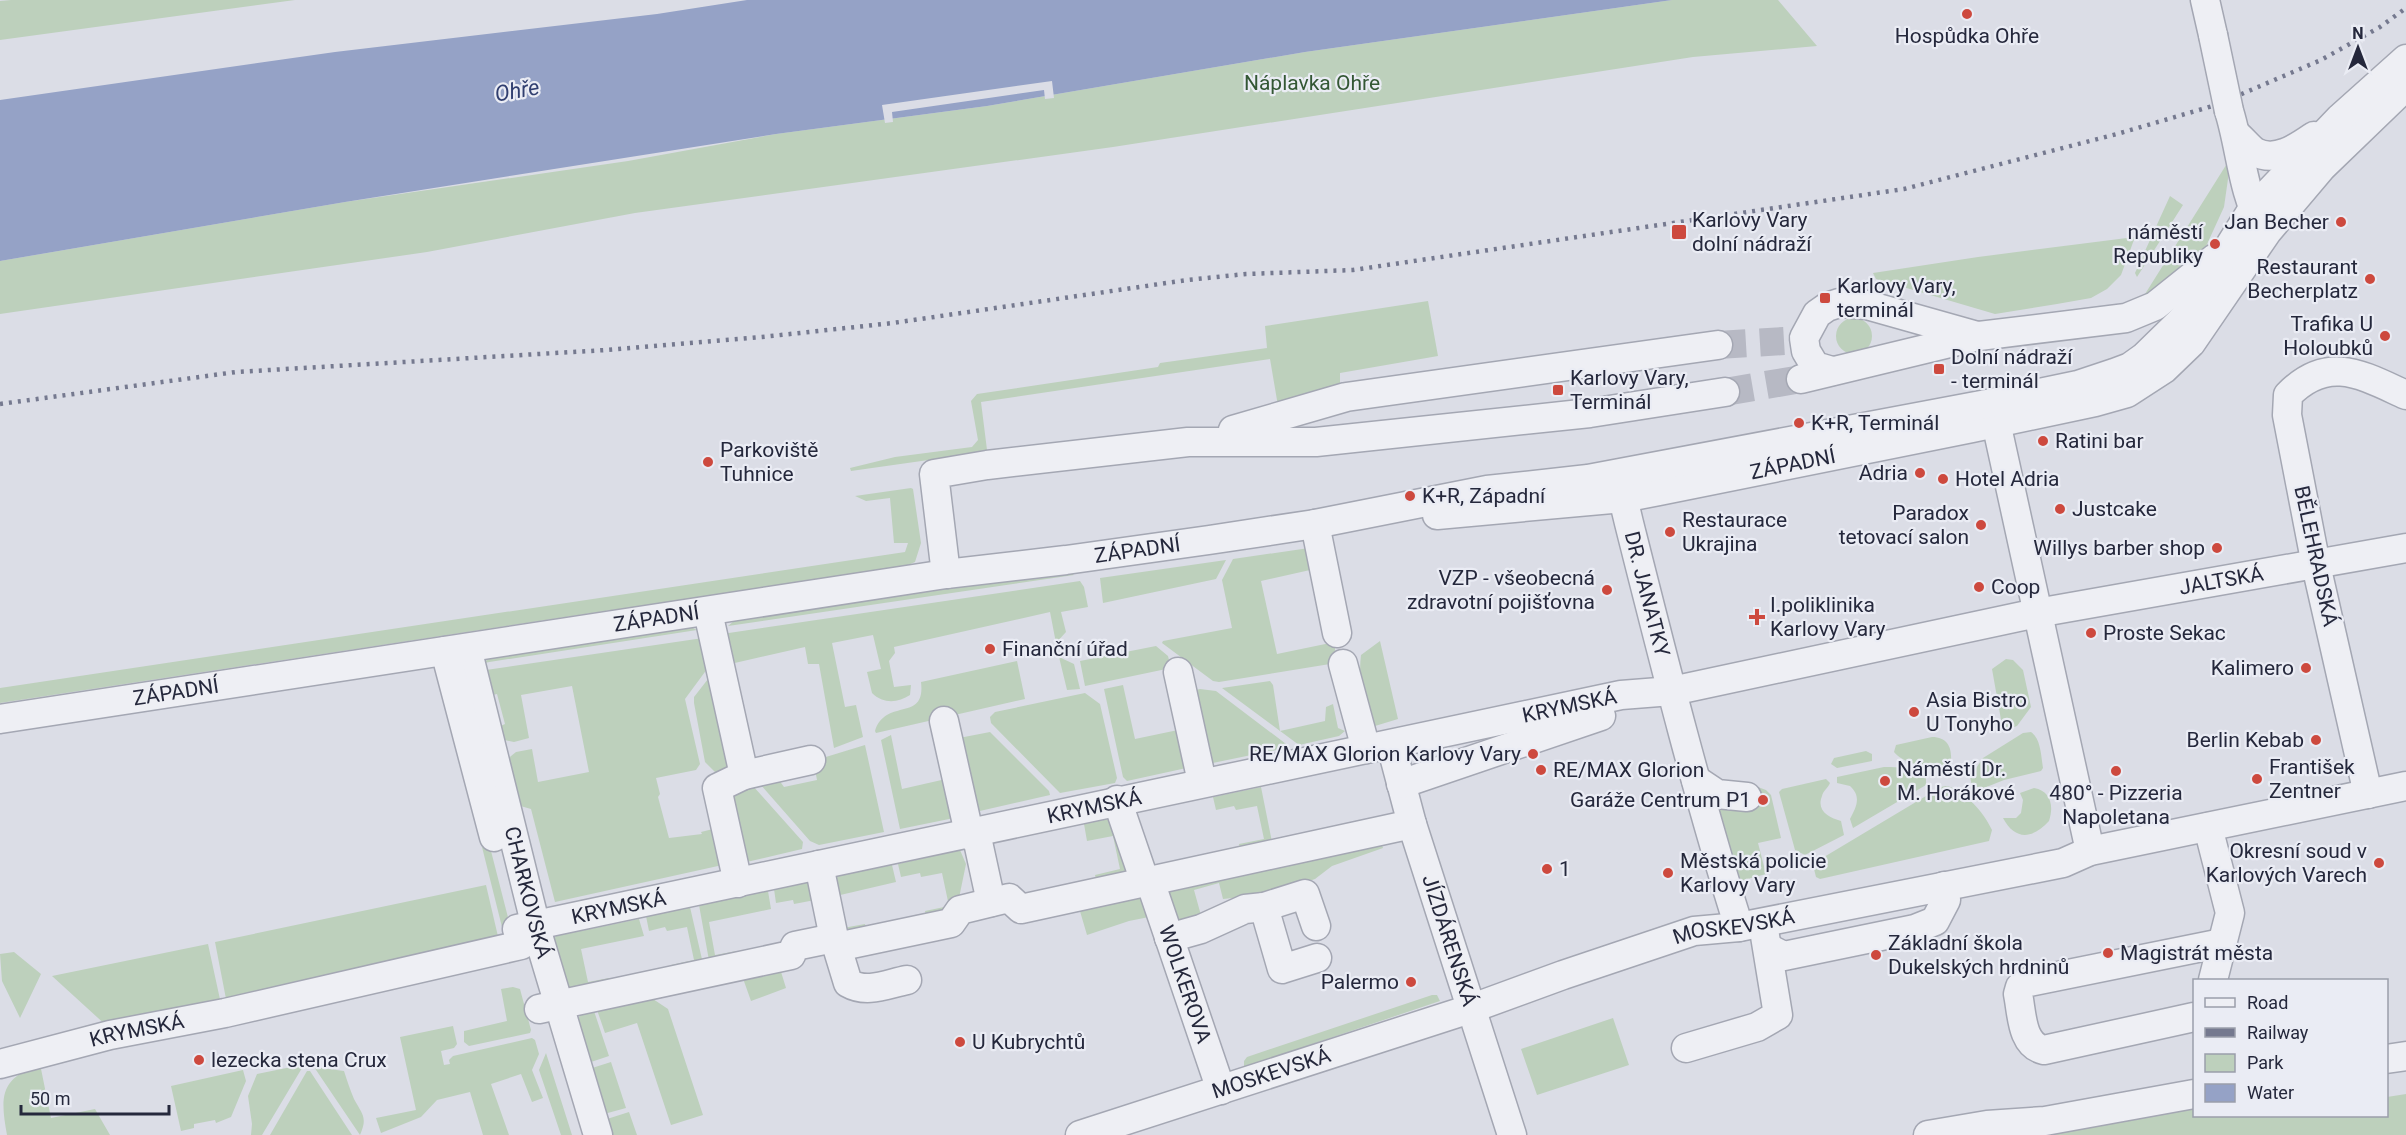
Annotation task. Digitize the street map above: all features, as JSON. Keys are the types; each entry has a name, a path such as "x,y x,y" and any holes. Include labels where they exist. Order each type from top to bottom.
{"street":[{"path":"2206,4 2233,123 2260,221"},
{"path":"2233,123 2256,152 2284,154 2340,118 2406,59"},
{"path":"1801,380 1832,370 1847,369 1979,336 2126,318 2154,306 2228,248 2322,167 2406,86"},
{"path":"1994,413 2096,402 2127,393 2164,369 2191,343 2260,221 2340,118"},
{"path":"1994,413 2130,367 2144,357 2186,316 2228,248"},
{"path":"1832,370 1815,366 1806,351 1794,339 1817,314 1827,307 1845,302 1867,305 1979,336"},
{"path":"1188,442 1292,415 1346,397 1718,345"},
{"name":"BĚLEHRADSKÁ","path":"2368,794 2316,565 2287,415 2288,395 2312,376 2334,370 2359,375 2406,395"},
{"path":"946,574 934,474 987,465 1188,442 1316,442 1590,413 1725,392"},
{"path":"1994,413 2090,851"},
{"name":"ZÁPADNÍ","path":"0,719 946,574 1066,560 1315,524 1487,490 1588,479 1994,413"},
{"name":"ZÁPADNÍ","path":"1315,524 1486,512 1623,498 1994,413"},
{"name":"ZÁPADNÍ","path":"1623,498 1627,484 1676,463"},
{"name":"DR. JANATKY","path":"1623,498 1672,691"},
{"path":"1315,524 1338,633"},
{"name":"JALTSKÁ","path":"2037,613 2406,548"},
{"path":"708,612 744,775"},
{"path":"1686,1048 1757,1027 1779,1015 1756,932 1696,780 1672,691 2037,613"},
{"name":"CHARKOVSKÁ","path":"456,649 524,933 548,1007 598,1135"},
{"name":"JÍZDÁRENSKÁ","path":"1343,664 1379,747 1401,784 1470,1009 1512,1135"},
{"path":"1178,672 1202,783"},
{"name":"KRYMSKÁ","path":"0,1064 110,1035 225,1013 524,933 738,883 1117,800 1621,695 1672,691"},
{"path":"1401,784 1634,704 1642,695"},
{"path":"944,721 969,833 978,842 991,902"},
{"path":"738,883 717,788 744,775 811,760"},
{"path":"1696,780 1717,794 1747,797"},
{"name":"MOSKEVSKÁ","path":"1080,1135 1470,1009 1694,931 1756,932 1944,886 2063,863 2090,851 2406,786"},
{"name":"WOLKEROVA","path":"1117,800 1145,882 1152,887 1221,1090"},
{"path":"548,1007 791,955 795,946 835,943 951,922 960,910 991,902 1010,898 1021,909 1412,824"},
{"path":"2208,826 2230,913 2214,979"},
{"path":"819,865 835,943 848,983 867,989 907,980"},
{"path":"1756,932 1784,956 1915,928 1935,921 1946,900 1944,886"},
{"path":"1169,938 1201,929 1245,909 1264,907 1305,894 1316,926"},
{"path":"1264,907 1282,969 1317,958"},
{"path":"2193,1017 2044,1050 2030,1042 2018,994 2024,983 2223,943"},
{"name":"CHARKOVSKÁ","path":"548,1007 578,1135"},
{"path":"2388,1059 2406,1056"},
{"path":"1928,1135 1987,1125 2045,1121 2193,1094"}],"green space":[{"path":"295,0 0,40 0,1"},
{"name":"Náplavka Ohře","path":"1672,0 1778,0 1817,46 1693,57 1113,147 635,213 427,252 0,314 0,261 345,202 628,161 776,134 987,106 1305,52"},
{"path":"2228,162 2224,207 2203,253 2140,302"},
{"path":"2170,196 2183,205 2137,277 2135,273"},
{"path":"2135,237 2121,275 2107,289 2091,298 1995,314 1876,279 1873,273 1978,257"},
{"path":"1428,301 1438,356 1340,373 1340,383 1313,397 1278,406 1270,359 981,402 987,450 985,452 851,471 850,468 895,457 972,447 978,440 971,401 977,394 1158,367 1160,363 1267,348 1265,326"},
{"path":"1854,318 1867,323 1872,336 1867,349 1854,354 1841,349 1836,336 1841,323"},
{"path":"911,488 921,543 915,562 899,569 605,611 0,703 0,688 905,552 908,543 894,543 890,498 866,501 855,496"},
{"path":"1309,548 1319,568 1261,581 1277,654 1335,642 1335,656 1330,664 1219,682 1213,681 1162,643 1232,628 1222,580 1233,559"},
{"path":"1226,560 1216,579 1103,603 1100,578"},
{"path":"1068,571 1074,575 728,626 734,621"},
{"path":"1080,581 1084,587 1088,607 1061,612 1066,632 1056,643 1050,612 894,647 895,653 889,661 894,687 911,685 910,695 901,700 886,701 872,693 867,672 881,669 873,635 832,643 845,707 856,705 863,737 834,748 819,664 808,664 805,647 726,665 722,634"},
{"path":"691,627 697,630 483,663 491,657"},
{"path":"703,638 713,661 685,699 700,764 696,770 656,778 660,794 658,797 669,838 702,834 701,832 713,829 727,864 555,902 531,809 517,805 505,761 516,752 532,749 538,782 589,772 572,686 521,695 529,738 514,742 500,739 496,728 505,724 497,694 488,696 486,670"},
{"path":"1380,641 1398,719 1375,726 1365,701 1360,664 1361,655"},
{"path":"1156,646 1168,656 1171,668 1085,686 1080,661"},
{"path":"1059,657 1074,664 1080,689 1067,690"},
{"path":"2006,659 2013,660 2023,670 2031,707 2017,726 2003,731 1992,669"},
{"path":"1017,661 1025,699 876,733 880,721 896,711 912,707 917,702 921,694 921,682"},
{"path":"715,670 735,762 721,775 705,762 694,703 694,697"},
{"path":"1270,681 1273,685 1280,731 1222,688"},
{"path":"1123,685 1135,739 1178,730 1191,767 1127,781 1123,777 1104,689"},
{"path":"1200,689 1216,691 1290,747 1203,765 1192,691"},
{"path":"1085,693 1100,704 1117,778 1115,783 1060,793 991,723 990,717 995,712"},
{"path":"1333,704 1338,728 1345,731 1339,736 1299,745 1280,731 1325,721 1326,707"},
{"path":"990,732 1049,791 1050,795 971,813 959,738"},
{"path":"2031,732 2040,748 2043,768 2041,771 2004,780 1984,788 1972,786 1970,777 1983,758 2023,733"},
{"path":"891,735 902,789 946,779 959,817 900,829 881,740"},
{"path":"1932,737 1947,743 1951,752 1950,768 1920,766 1904,760 1894,752 1896,745"},
{"path":"865,745 884,832 819,845 810,841 760,784 776,776 784,787 817,780 814,764 816,760"},
{"path":"1866,751 1872,754 1872,761 1837,768 1831,764 1834,758"},
{"path":"1884,767 1916,771 1926,777 1926,785 1853,828 1850,819 1856,806 1856,794 1850,786 1837,783 1837,777"},
{"path":"1826,779 1830,783 1823,794 1822,810 1828,816 1841,821 1844,835 1805,855 1795,850 1779,792 1782,789"},
{"path":"1747,783 1766,790 1771,795 1781,838 1758,843 1766,874 1740,881 1719,808"},
{"path":"729,785 753,786 803,842 802,849 738,864"},
{"path":"1946,786 1967,797 1979,810 1992,830 1989,841 1820,879 1816,877 1814,869 1819,860"},
{"path":"1261,787 1273,847 1242,856 1239,844 1264,839 1257,806 1236,810 1234,806 1216,810 1213,797"},
{"path":"2034,788 2044,792 2050,800 2049,821 2031,834 2019,834 2013,831 2003,818 2016,818 2021,813 2023,800 2020,793"},
{"path":"472,807 480,808 513,937 505,939"},
{"path":"1113,818 1133,870 1098,887 1095,875 1120,869 1113,836 1087,841 1084,824"},
{"path":"1379,836 1383,848 1332,866 1315,879 1270,894 1223,899 1219,883 1194,890 1202,919 1179,923 1168,889"},
{"path":"960,850 966,864 959,898 928,923 925,911 949,906 942,873 921,877 920,873 901,877 898,864"},
{"path":"892,865 896,882 836,896 843,928 865,924 868,935 852,939 841,936 831,903 831,891 838,876"},
{"path":"810,882 815,900 794,904 793,900 776,903 774,889"},
{"path":"486,885 500,945 227,1004 215,942"},
{"path":"768,891 771,909 709,922 715,955 737,951 739,961 710,966 699,905"},
{"path":"1139,891 1149,917 1087,935 1077,901"},
{"path":"690,907 704,968 673,975 671,965 694,960 687,927 667,931 665,927 649,931 646,916"},
{"path":"639,919 644,936 581,949 588,982 609,978 611,988 570,992 552,941 556,936"},
{"path":"208,944 221,1004 109,1028 52,976"},
{"path":"14,952 41,974 20,1018 2,981 0,954"},
{"path":"778,962 786,988 751,1001 740,970"},
{"path":"513,987 520,989 530,1033 469,1046 464,1042 464,1031 507,1021 501,989"},
{"path":"641,991 668,1009 703,1115 671,1125 637,1023 605,1033 596,1007"},
{"path":"1437,995 1440,1001 1244,1067 1247,1057"},
{"path":"593,1008 609,1056 588,1063 576,1023 582,1011"},
{"path":"1613,1018 1629,1065 1537,1095 1521,1049"},
{"path":"453,1026 457,1044 454,1048 441,1051 444,1065 450,1064 449,1060 453,1056 532,1038 535,1040 539,1054 532,1070 543,1098 532,1102 521,1074 491,1084 509,1135 483,1135 470,1092 437,1100 421,1117 381,1133 376,1118 416,1110 400,1037"},
{"path":"546,1053 572,1135 561,1135 539,1070"},
{"path":"611,1062 626,1108 604,1114 589,1069"},
{"path":"40,1064 51,1118 95,1109 110,1135 7,1135 4,1110 6,1090 17,1076"},
{"path":"301,1065 302,1068 262,1135 251,1135 252,1124 248,1096 257,1074"},
{"path":"314,1067 344,1071 364,1120 360,1135"},
{"path":"243,1070 246,1081 231,1117 216,1123 215,1120 194,1124 194,1128 181,1131 171,1086"},
{"path":"307,1071 310,1071 352,1135 270,1135"},
{"path":"2406,1094 2406,1135 1970,1135 2193,1101 2193,1117 2388,1117 2388,1097"},
{"path":"629,1112 637,1135 609,1135 607,1119"}],"water":[{"name":"Ohře","path":"747,0 1672,0 1305,52 987,106 776,134 345,202 0,261 0,100 335,52 657,14"}],"pier":[{"path":"1052,81 1054,98 1045,99 1044,90 892,112 893,122 885,123 882,105"}],"tunnel":[{"path":"1718,345 1784,341"},
{"path":"1725,392 1801,379"}],"railway":[{"path":"0,404 236,372 606,350 893,323 1187,280 1246,274 1353,270 1904,189 2117,134 2216,105 2321,60 2380,27 2406,8"}],"place":[{"name":"Hospůdka Ohře","path":"1967,14"},
{"name":"Jan Becher","path":"2341,222"},
{"name":"Karlovy Vary dolní nádraží","path":"1679,232"},
{"name":"náměstí Republiky","path":"2215,244"},
{"name":"Restaurant Becherplatz","path":"2370,279"},
{"name":"Karlovy Vary, terminál","path":"1825,298"},
{"name":"Trafika U Holoubků","path":"2385,336"},
{"name":"Dolní nádraží - terminál","path":"1939,369"},
{"name":"Karlovy Vary, Terminál","path":"1558,390"},
{"name":"K+R, Terminál","path":"1799,423"},
{"name":"Ratini bar","path":"2043,441"},
{"name":"Parkoviště Tuhnice","path":"708,462"},
{"name":"Adria","path":"1920,473"},
{"name":"Hotel Adria","path":"1943,479"},
{"name":"K+R, Západní","path":"1410,496"},
{"name":"Justcake","path":"2060,509"},
{"name":"Paradox tetovací salon","path":"1981,525"},
{"name":"Restaurace Ukrajina","path":"1670,532"},
{"name":"Willys barber shop","path":"2217,548"},
{"name":"Coop","path":"1979,587"},
{"name":"VZP - všeobecná zdravotní pojišťovna","path":"1607,590"},
{"name":"I.poliklinika Karlovy Vary","path":"1757,617"},
{"name":"Proste Sekac","path":"2091,633"},
{"name":"Finanční úřad","path":"990,649"},
{"name":"Kalimero","path":"2306,668"},
{"name":"Asia Bistro U Tonyho","path":"1914,712"},
{"name":"Berlin Kebab","path":"2316,740"},
{"name":"RE/MAX Glorion Karlovy Vary","path":"1533,754"},
{"name":"RE/MAX Glorion","path":"1541,770"},
{"name":"480° - Pizzeria Napoletana","path":"2116,771"},
{"name":"František Zentner","path":"2257,779"},
{"name":"Náměstí Dr. M. Horákové","path":"1885,781"},
{"name":"Garáže Centrum P1","path":"1763,800"},
{"name":"Okresní soud v Karlových Varech","path":"2379,863"},
{"name":"1","path":"1547,869"},
{"name":"Městská policie Karlovy Vary","path":"1668,873"},
{"name":"Magistrát města","path":"2108,953"},
{"name":"Základní škola Dukelských hrdninů","path":"1876,955"},
{"name":"Palermo","path":"1411,982"},
{"name":"U Kubrychtů","path":"960,1042"},
{"name":"lezecka stena Crux","path":"199,1060"}]}
